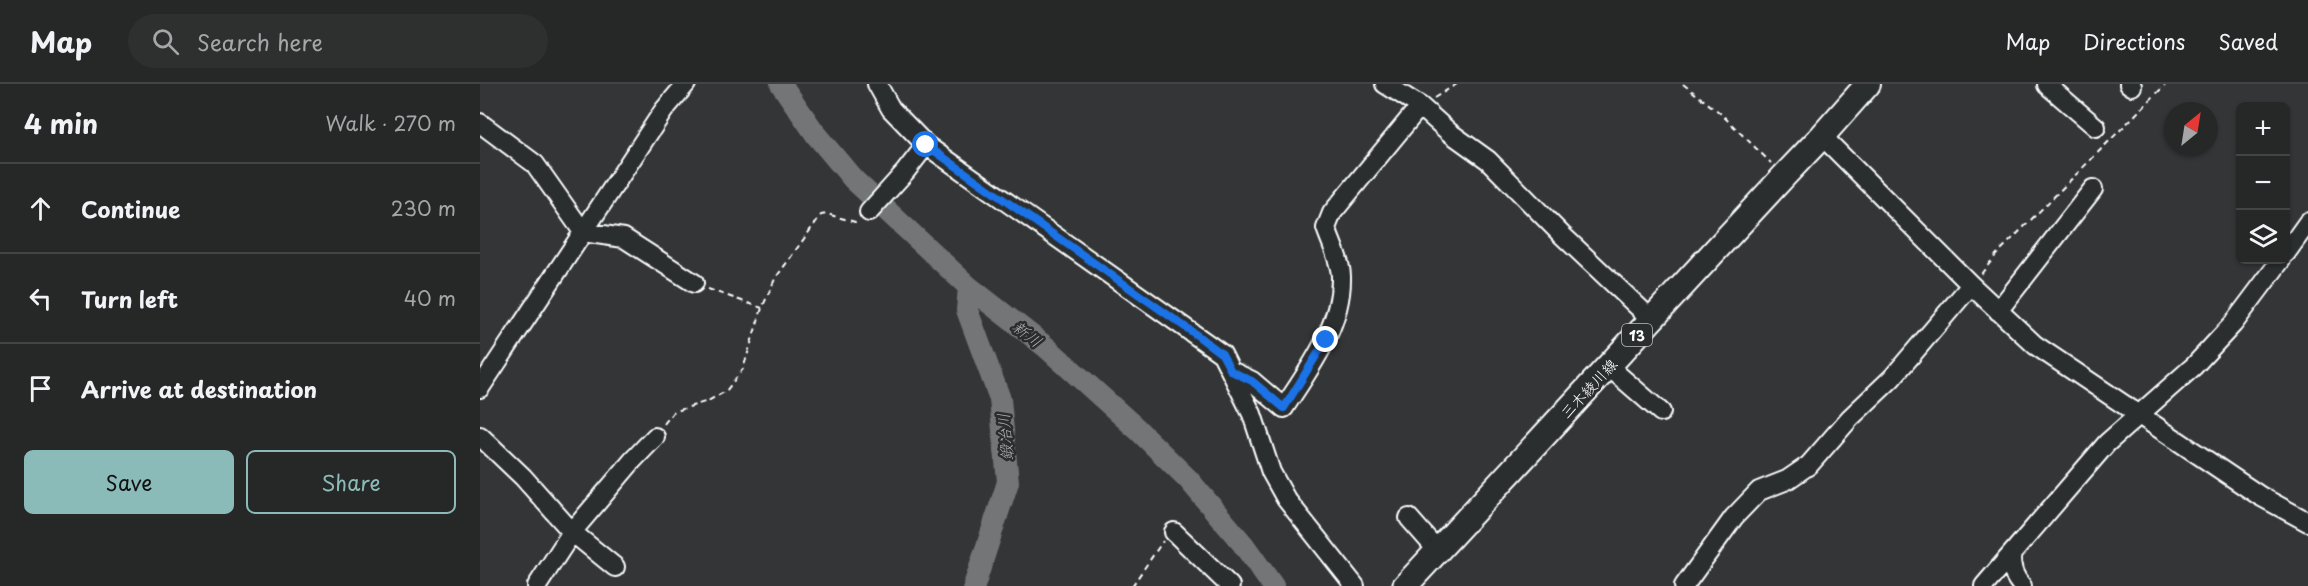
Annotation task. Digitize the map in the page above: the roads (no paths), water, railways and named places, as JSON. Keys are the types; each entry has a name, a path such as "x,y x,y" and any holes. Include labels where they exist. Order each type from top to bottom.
{"main road":[{"name":"三木綾川線","path":"1405,586 1868,84"}],"street":[{"path":"480,388 664,110 686,84"},
{"path":"878,84 891,109 926,145 1222,354 1252,414 1271,472 1286,498 1355,586"},
{"path":"1385,84 1420,106 1449,132 1488,160 1562,235 1651,319"},
{"path":"2048,84 2096,127"},
{"path":"1231,371 1252,381 1284,408 1326,340 1337,306 1342,276 1326,228 1332,213 1420,106"},
{"path":"480,123 535,164 583,232 624,238 694,283"},
{"path":"1822,136 1971,285 2035,345 2260,496 2308,522"},
{"path":"869,212 926,145"},
{"path":"1998,311 2093,189"},
{"path":"2290,247 2308,222"},
{"path":"1984,586 2107,444 2194,366 2232,324 2278,264"},
{"path":"1684,586 1746,504 1759,491 1787,480 1809,465 1850,418 1892,378 1971,285"},
{"path":"1608,366 1660,412"},
{"path":"480,436 523,477 572,532 615,567"},
{"path":"537,586 572,532 633,459 655,437"},
{"path":"1409,518 1438,551"},
{"path":"1174,532 1230,586"},
{"path":"2011,556 2013,573 2022,586"}],"waterway":[{"name":"新川","path":"781,84 817,136 853,179 969,287 1046,347 1137,429 1188,479 1243,544 1273,586"},
{"name":"鍛冶川","path":"969,287 967,310 1000,399 1008,482 974,586"}]}
